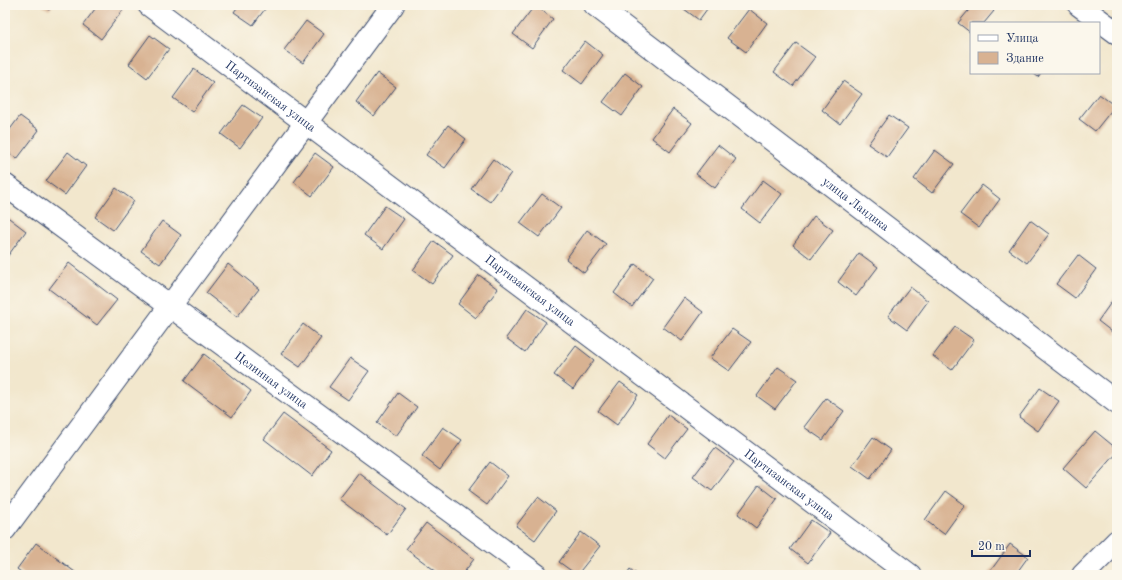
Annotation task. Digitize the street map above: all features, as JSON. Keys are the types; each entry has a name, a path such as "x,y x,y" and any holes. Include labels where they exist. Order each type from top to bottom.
{"street":[{"name":"Партизанская улица","path":"150,5 910,575"},
{"path":"5,529 393,5"},
{"name":"улица Ландика","path":"595,5 1117,403"},
{"path":"1079,5 1117,33"},
{"name":"Целинная улица","path":"5,185 170,306 523,571"},
{"path":"1083,575 1117,541"}],"building":[{"path":"42,5 53,5 49,10"},
{"path":"98,5 116,5 123,10 101,39 83,25"},
{"path":"239,5 268,5 253,25 234,12"},
{"path":"535,5 553,19 532,48 513,34"},
{"path":"710,5 699,20 680,6"},
{"path":"973,5 987,5 994,11 985,22 970,22 970,32 958,23"},
{"path":"749,9 767,23 746,52 727,38"},
{"path":"306,21 324,34 303,63 284,50"},
{"path":"150,35 169,49 147,78 129,64"},
{"path":"585,41 603,55 582,84 563,70"},
{"path":"796,43 815,57 793,86 774,72"},
{"path":"194,69 213,83 192,112 173,98"},
{"path":"377,73 396,87 374,116 356,102"},
{"path":"625,73 643,87 622,116 603,102"},
{"path":"843,81 862,94 840,124 822,110"},
{"path":"1099,94 1115,106 1095,131 1079,119"},
{"path":"243,105 262,118 240,148 221,134"},
{"path":"673,109 692,123 670,152 652,138"},
{"path":"889,115 908,128 887,157 868,144"},
{"path":"20,116 39,130 17,159 5,150 5,136"},
{"path":"448,125 466,139 445,168 426,155"},
{"path":"718,145 736,159 715,188 696,174"},
{"path":"935,150 954,164 932,193 914,179"},
{"path":"68,152 86,166 65,195 46,181"},
{"path":"315,153 334,167 312,196 294,182"},
{"path":"493,159 511,173 490,202 471,189"},
{"path":"763,180 782,194 760,223 742,209"},
{"path":"982,185 1000,199 979,228 960,214"},
{"path":"116,188 134,201 113,230 95,217"},
{"path":"542,194 561,208 539,237 520,223"},
{"path":"385,206 404,219 383,249 364,235"},
{"path":"5,215 26,231 7,257 5,256"},
{"path":"814,216 833,230 811,259 793,245"},
{"path":"1030,220 1049,234 1027,263 1009,250"},
{"path":"162,221 181,235 160,264 141,251"},
{"path":"587,230 606,244 584,273 566,259"},
{"path":"434,241 453,255 432,284 413,270"},
{"path":"859,253 878,267 856,296 838,282"},
{"path":"1078,255 1096,269 1075,298 1056,284"},
{"path":"69,263 117,300 97,325 49,289"},
{"path":"228,264 259,289 237,317 206,293"},
{"path":"635,264 653,278 632,307 614,293"},
{"path":"479,275 498,289 476,318 458,304"},
{"path":"910,287 928,301 907,330 888,316"},
{"path":"1117,294 1117,334 1116,335 1098,321"},
{"path":"684,298 703,312 682,341 663,327"},
{"path":"527,309 546,322 525,352 506,338"},
{"path":"303,324 321,338 300,367 281,354"},
{"path":"955,327 974,340 952,370 933,356"},
{"path":"732,329 751,342 729,371 710,358"},
{"path":"576,346 594,360 573,389 554,375"},
{"path":"204,354 251,391 232,417 184,381"},
{"path":"350,358 369,371 348,400 329,387"},
{"path":"778,367 797,380 775,409 757,396"},
{"path":"620,382 638,395 617,425 598,411"},
{"path":"1040,388 1059,401 1038,431 1019,417"},
{"path":"398,393 417,407 396,436 377,423"},
{"path":"826,398 844,411 823,440 804,427"},
{"path":"283,414 331,450 312,476 264,439"},
{"path":"668,415 687,429 665,458 647,444"},
{"path":"443,427 462,440 440,470 422,456"},
{"path":"1095,431 1117,449 1117,453 1086,488 1063,468"},
{"path":"873,437 891,450 870,479 852,466"},
{"path":"715,448 734,462 712,491 693,477"},
{"path":"490,462 508,476 487,505 468,491"},
{"path":"359,473 406,509 387,535 339,499"},
{"path":"759,485 777,499 756,528 738,514"},
{"path":"946,491 965,505 944,534 925,520"},
{"path":"538,497 556,511 535,540 516,526"},
{"path":"811,520 830,533 808,563 790,549"},
{"path":"426,523 474,559 462,575 441,575 406,549"},
{"path":"581,532 600,546 577,575 559,562"},
{"path":"36,543 79,575 25,575 17,569"},
{"path":"1010,544 1028,557 1015,575 992,575 989,573"},
{"path":"630,569 638,575 626,575"}]}
